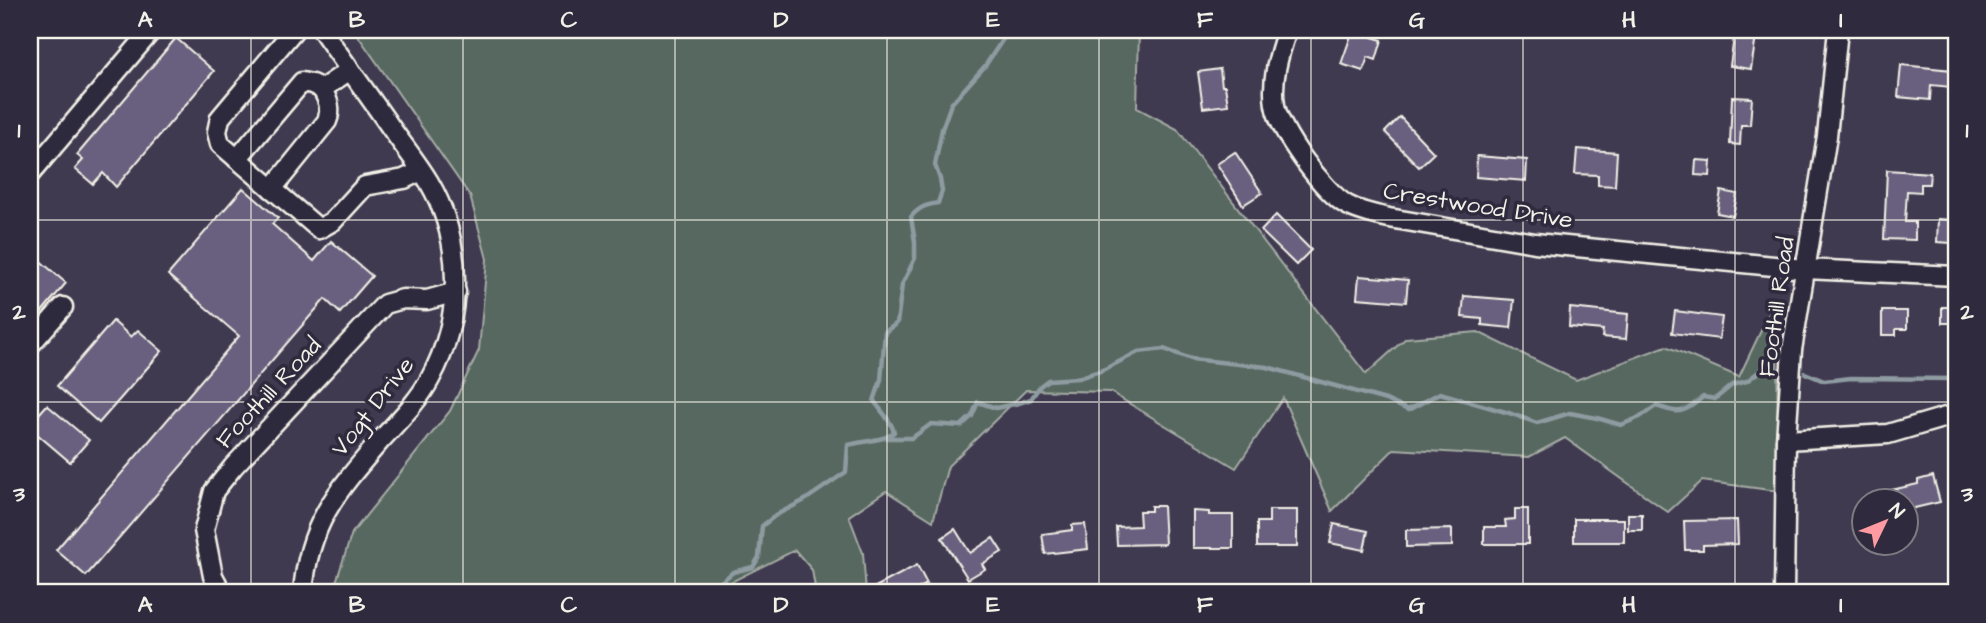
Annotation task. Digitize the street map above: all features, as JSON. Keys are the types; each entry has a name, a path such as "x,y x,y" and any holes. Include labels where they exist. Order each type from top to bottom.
{"street":[{"path":"30,174 152,30"},
{"path":"294,30 219,118 217,132 220,144 319,229 333,221 365,186 421,172"},
{"name":"Vogt Drive","path":"303,593 305,573 317,528 347,480 418,398 429,381 446,347 456,292 454,255 443,212 429,182 322,30"},
{"name":"Crestwood Drive","path":"1287,30 1276,64 1274,103 1279,119 1314,173 1332,193 1346,205 1365,212 1535,243 1805,269 1956,276"},
{"name":"Foothill Road","path":"1784,593 1786,440 1792,350 1828,136 1838,30"},
{"path":"322,89 350,69"},
{"path":"237,159 302,82 312,83 322,89 328,100 330,113 327,121 272,189"},
{"name":"Foothill Road","path":"222,593 213,576 204,530 214,491 233,467 385,304 403,299 427,300 456,292"},
{"path":"30,345 62,307"},
{"path":"1786,440 1888,434 1956,414"}],"green space":[{"path":"354,30 1139,30 1137,108 1177,129 1366,374 1406,338 1478,332 1576,380 1666,346 1739,377 1777,297 1778,491 1702,481 1668,512 1565,438 1529,457 1394,449 1332,511 1283,398 1236,468 1110,392 1026,390 948,466 933,521 886,491 849,516 863,553 866,593 816,593 812,570 795,550 709,593 337,593 336,582 352,533 450,411 479,350 487,259 470,196"}],"building":[{"path":"1353,30 1375,30 1372,37 1382,40 1376,60 1368,57 1363,71 1341,64"},
{"path":"1735,30 1757,30 1751,69 1730,66"},
{"path":"176,38 214,71 116,187 103,173 93,184 75,169 83,160 77,155"},
{"path":"1901,65 1952,70 1951,87 1931,85 1930,100 1898,97"},
{"path":"1220,69 1228,105 1203,108 1198,72"},
{"path":"1732,97 1752,98 1750,125 1741,125 1740,145 1730,144"},
{"path":"1400,117 1434,153 1419,167 1385,132"},
{"path":"1577,149 1617,152 1615,186 1598,185 1598,175 1575,174"},
{"path":"1235,152 1262,193 1243,205 1217,164"},
{"path":"1477,156 1527,160 1526,181 1476,177"},
{"path":"1696,160 1711,161 1710,176 1695,175"},
{"path":"1887,170 1930,173 1929,184 1921,184 1921,192 1907,191 1905,222 1915,222 1915,240 1884,239"},
{"path":"243,188 278,218 272,224 314,261 331,241 372,276 340,313 325,299 86,576 56,550 239,336 168,275"},
{"path":"1721,191 1737,194 1733,216 1717,213"},
{"path":"1276,215 1311,250 1296,265 1261,231"},
{"path":"1938,219 1952,220 1951,243 1937,242"},
{"path":"30,252 66,283 30,326"},
{"path":"1359,276 1408,280 1406,302 1357,298"},
{"path":"1464,296 1514,300 1511,328 1482,325 1482,319 1462,317"},
{"path":"1942,307 1956,307 1956,323 1942,323"},
{"path":"1570,308 1628,314 1626,339 1602,337 1603,330 1569,327"},
{"path":"1675,311 1722,317 1719,339 1672,333"},
{"path":"1882,311 1907,311 1907,329 1896,329 1896,335 1882,335"},
{"path":"113,321 131,337 138,330 162,351 99,423 57,386"},
{"path":"47,405 89,440 70,462 30,428 30,424"},
{"path":"1933,476 1940,502 1920,507 1920,486 1909,486 1918,484 1918,480"},
{"path":"1151,506 1163,506 1165,544 1117,545 1116,527 1140,526 1139,511 1151,511"},
{"path":"1515,509 1528,509 1528,544 1484,544 1484,527 1506,527 1505,520 1515,519"},
{"path":"1269,510 1297,510 1297,547 1257,547 1257,522 1269,522"},
{"path":"1193,511 1209,512 1209,515 1233,515 1233,548 1193,548"},
{"path":"1628,514 1642,514 1642,530 1628,530"},
{"path":"1574,519 1624,519 1624,542 1574,542"},
{"path":"1737,520 1738,544 1703,545 1703,550 1685,550 1684,521"},
{"path":"1085,524 1088,549 1045,554 1042,534 1072,530 1072,525"},
{"path":"1334,524 1368,531 1364,550 1330,543"},
{"path":"955,529 970,553 993,538 1002,552 982,564 985,569 968,579 942,538"},
{"path":"1452,529 1452,546 1406,547 1406,530"},
{"path":"917,565 927,584 910,593 864,593"}],"waterway":[{"path":"714,593 721,582 733,572 753,567 759,557 762,526 846,472 848,445 879,439 894,432 874,401 881,380 885,332 897,323 902,285 915,258 911,217 923,207 938,203 942,191 935,165 942,129 951,104 985,66 1009,30"},
{"path":"888,438 912,438 931,424 961,426 972,416 978,402 996,408 1019,403 1031,399 1048,380 1078,378 1103,370 1138,352 1164,349 1191,359 1267,367 1386,400 1408,410 1440,393 1537,423 1570,413 1621,425 1656,406 1681,411 1703,397 1715,399 1732,385 1747,381 1761,370 1781,370"},
{"path":"1805,373 1824,381 1851,378 1956,379"}]}
